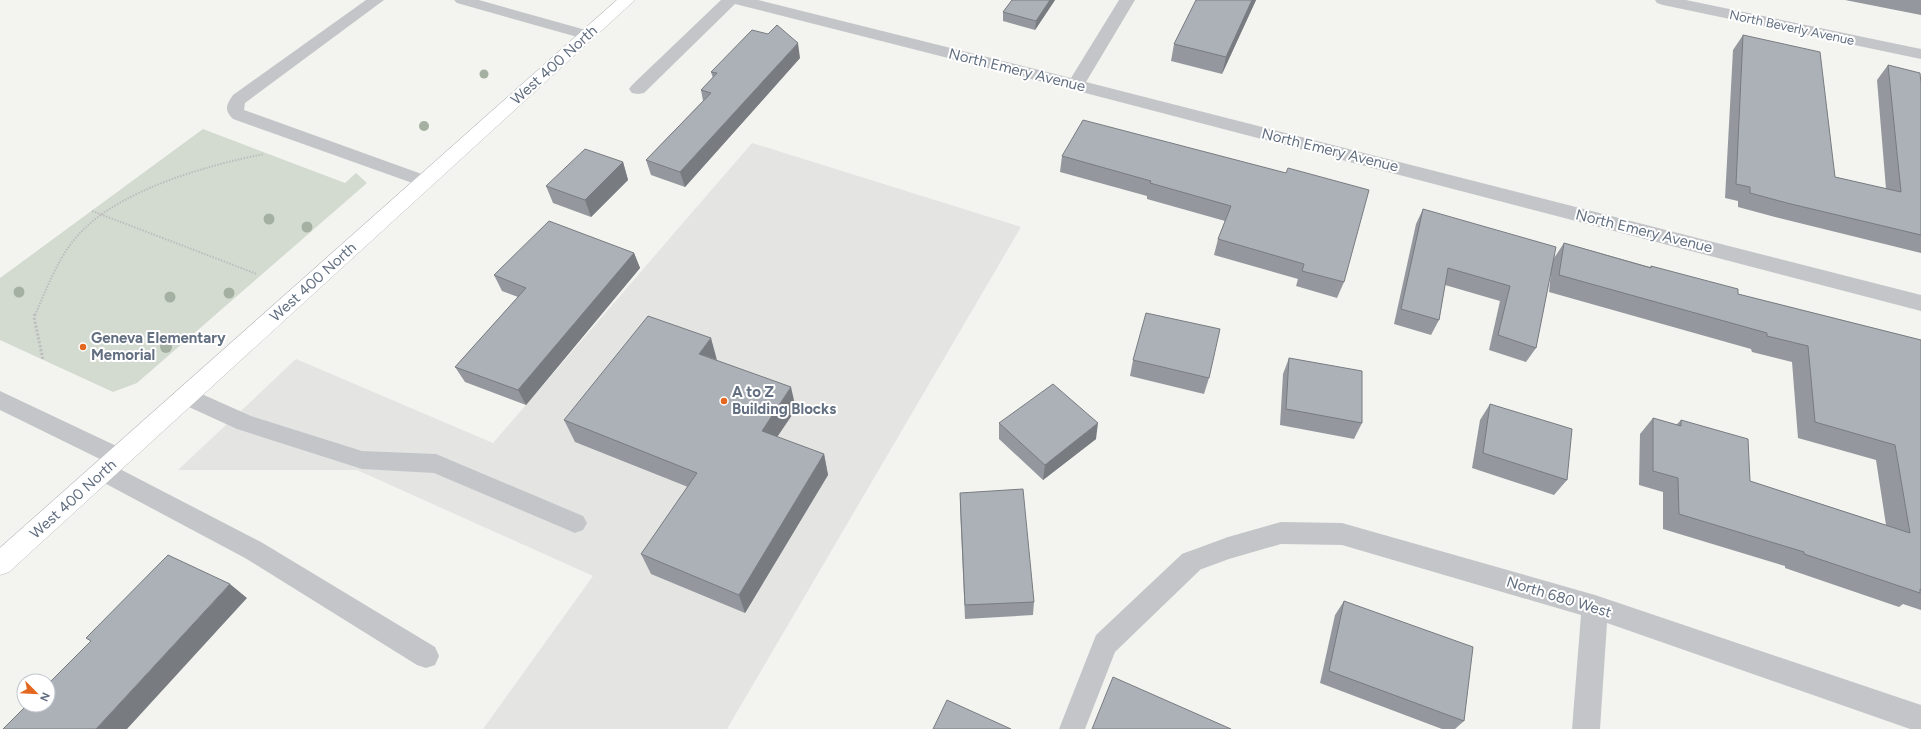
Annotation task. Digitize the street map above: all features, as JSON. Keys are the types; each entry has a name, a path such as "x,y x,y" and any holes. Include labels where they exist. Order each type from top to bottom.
{"main road":[{"name":"West 400 North","path":"0,564 627,0"}],"street":[{"path":"638,89 730,0"},
{"name":"North Emery Avenue","path":"739,0 1076,85 1921,303"},
{"path":"1076,85 1127,0"},
{"name":"North Beverly Avenue","path":"1663,0 1921,54"},
{"name":"North 680 West","path":"1191,562 1228,548 1281,533 1342,534 1595,607 1921,719"},
{"path":"1586,729 1595,607"}],"lane":[{"path":"376,0 239,99 235,105 235,111 239,115 424,181"},
{"path":"462,0 588,35"},
{"path":"186,396 251,425 362,460 436,464 575,524"},
{"path":"0,400 111,464 426,656"},
{"path":"1072,729 1105,644 1191,562"}],"path":[{"path":"44,360 34,316 58,263 82,231 101,214 113,206 156,186 227,161 266,154"},
{"path":"92,211 257,274"}],"shaded area":[{"path":"203,129 345,183 356,173 367,183 137,383 113,392 0,340 0,278"},
{"name":"A to Z Building Blocks","path":"752,143 1021,227 727,729 483,729 593,576 357,470 178,470 296,359 493,443"}],"building":[{"path":"1012,0 1050,0 1036,21 1003,12"},
{"path":"1196,0 1252,0 1226,57 1174,44"},
{"path":"777,25 798,43 680,172 646,160 711,93 701,90 717,73 711,72 752,30 768,34"},
{"path":"1743,35 1820,52 1835,177 1901,192 1888,65 1920,73 1921,235 1750,193 1750,187 1736,184"},
{"path":"1083,120 1286,173 1288,168 1369,190 1344,282 1302,271 1304,264 1218,239 1231,206 1150,183 1151,181 1062,156"},
{"path":"585,149 623,162 585,200 546,186"},
{"path":"1423,209 1556,247 1536,348 1498,335 1510,286 1448,268 1439,320 1401,309"},
{"path":"549,221 634,253 518,390 455,367 526,288 494,275"},
{"path":"1564,243 1651,268 1651,266 1738,289 1738,294 1921,340 1920,593 1804,554 1804,552 1679,514 1678,478 1653,471 1653,418 1681,426 1681,420 1748,439 1750,481 1910,533 1895,445 1815,422 1808,346 1767,336 1767,333 1559,275"},
{"path":"1146,313 1220,329 1209,378 1133,360"},
{"path":"648,316 711,338 699,354 791,387 762,431 824,454 739,595 641,554 697,473 564,420"},
{"path":"1289,358 1362,371 1362,423 1286,409"},
{"path":"1053,384 1098,423 1045,465 999,423"},
{"path":"1490,404 1572,429 1567,480 1483,453"},
{"path":"1023,489 1034,602 965,605 960,493"},
{"path":"168,555 230,584 96,729 3,729 19,713 56,713 56,676 91,641 86,638"},
{"path":"1344,601 1473,647 1464,721 1329,671"},
{"path":"1113,677 1231,729 1092,729"},
{"path":"947,700 1011,729 933,729"}],"place":[{"name":"Geneva Elementary Memorial","path":"83,347"},
{"name":"A to Z Building Blocks","path":"724,401"}]}
